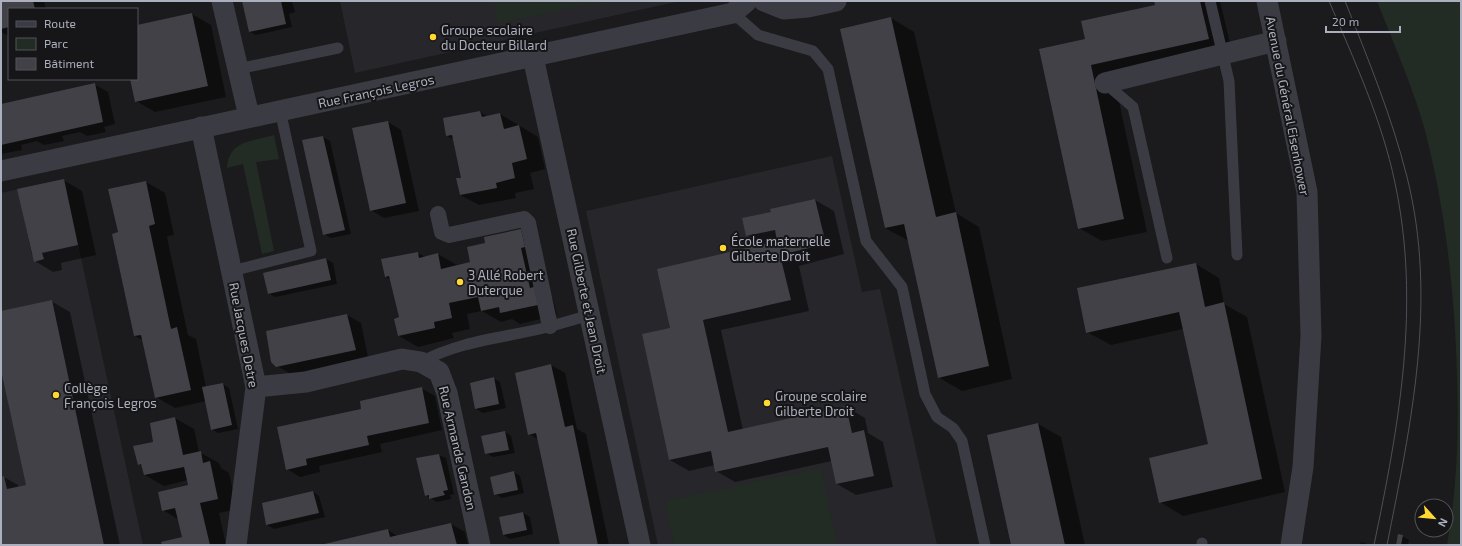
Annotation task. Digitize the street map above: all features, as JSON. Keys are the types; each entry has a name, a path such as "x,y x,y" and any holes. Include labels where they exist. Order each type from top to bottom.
{"street":[{"path":"222,1 249,116"},
{"path":"764,1 784,9 808,7 836,1"},
{"name":"Avenue du Général Eisenhower","path":"1267,1 1307,192 1311,336 1304,453 1290,545"},
{"name":"Rue François Legros","path":"1,171 249,116 533,57 740,7"},
{"path":"1105,83 1276,41"},
{"name":"Rue Gilberte et Jean Droit","path":"533,57 640,545"},
{"name":"Rue Jacques Detre","path":"201,127 256,387 236,545"},
{"path":"438,214 442,232 449,235 524,219 528,223 550,326"},
{"name":"Rue Armande Gandon","path":"256,387 306,382 402,359 421,362 440,372 447,392 480,545"}],"lane":[{"path":"1210,1 1229,81 1237,255"},
{"path":"740,7 758,35 813,51 828,69 866,241 902,287 925,394 937,417 953,428 962,441 985,545"},
{"path":"238,69 338,48"},
{"path":"1105,83 1133,107 1167,258"},
{"path":"232,271 310,251 280,110"},
{"path":"421,362 442,351 488,338 550,326 590,315"}],"shaded area":[{"name":"Groupe scolaire du Docteur Billard","path":"340,1 680,1 355,73"},
{"name":"Groupe scolaire Gilberte Droit","path":"832,156 862,292 880,289 937,545 658,545 586,211"},
{"name":"Collège François Legros","path":"64,179 143,545 1,545 1,193"}],"green space":[{"path":"494,1 606,1 498,23"},
{"path":"1377,1 1461,1 1461,545 1447,545 1448,538 1454,538 1453,498 1458,398 1452,285 1444,224 1433,164 1426,134 1410,84"},
{"path":"274,135 279,159 256,162 274,251 262,254 243,164 227,168 232,152 237,147 250,141"},
{"path":"821,468 837,545 674,545 665,501"}],"building":[{"path":"1,1 33,1 35,8 8,8 8,27 1,29"},
{"path":"242,1 281,1 286,24 249,32"},
{"path":"1154,1 1200,1 1209,39 1091,65 1124,219 1078,229 1039,49 1085,39 1081,21 1155,5"},
{"path":"192,13 208,86 135,102 130,80 138,80 138,25"},
{"path":"891,17 936,217 956,212 989,366 938,378 904,224 885,228 840,29"},
{"path":"95,83 103,122 1,145 1,104"},
{"path":"480,111 482,117 500,113 504,129 519,125 527,159 512,163 515,178 496,183 497,188 460,195 456,178 461,178 452,135 446,136 443,118"},
{"path":"388,121 406,203 370,211 352,128"},
{"path":"323,136 345,230 323,235 302,140"},
{"path":"64,179 78,245 42,253 44,259 34,262 17,189"},
{"path":"146,181 155,224 149,226 171,329 177,327 191,390 155,398 141,335 134,336 112,234 118,232 108,189"},
{"path":"815,199 826,244 780,255 791,300 703,320 728,432 846,406 852,433 864,430 874,476 836,484 828,447 715,472 711,451 669,460 642,334 670,328 657,269 777,241 775,230 746,236 742,218 771,212 770,209"},
{"name":"3 Allé Robert Duterque","path":"521,229 525,247 521,248 530,288 534,287 538,305 500,313 499,307 481,311 478,297 449,303 452,318 434,322 435,328 398,336 394,319 399,317 389,276 385,277 381,259 418,252 419,258 438,253 441,269 470,262 467,247 485,243 484,237"},
{"path":"326,258 331,280 268,294 263,273"},
{"path":"1196,263 1205,307 1224,302 1262,479 1159,503 1149,458 1208,444 1179,312 1086,333 1077,288"},
{"path":"52,300 104,545 1,545 1,477 4,476 7,489 26,485 1,370 1,311"},
{"path":"347,314 356,350 276,367 271,362 266,331"},
{"path":"551,364 565,427 573,425 598,545 560,545 536,433 528,435 515,373"},
{"path":"494,377 499,404 475,409 470,383"},
{"path":"223,383 232,425 211,430 202,387"},
{"path":"422,387 429,423 367,436 369,445 306,459 307,465 286,470 277,427 361,409 360,401"},
{"path":"175,417 183,455 201,451 203,463 210,461 218,499 200,503 210,545 162,545 161,542 182,537 175,508 162,511 158,492 188,485 184,467 144,475 141,464 138,465 133,446 153,442 150,423"},
{"path":"1038,423 1065,545 1011,545 987,435"},
{"path":"505,431 509,450 485,454 481,436"},
{"path":"439,454 448,490 443,491 445,495 429,499 429,495 425,496 416,458"},
{"path":"514,471 518,490 494,495 490,477"},
{"path":"313,491 319,513 266,525 262,503"},
{"path":"523,512 527,530 503,535 499,517"},
{"path":"451,523 457,545 320,545 388,529 390,537"},
{"path":"1398,534 1403,535 1401,545 1396,545"}],"tram line":[{"path":"1329,1 1366,90 1383,136 1395,183 1403,229 1406,274 1404,365 1391,455 1374,545"},
{"path":"1345,1 1379,88 1401,155 1416,223 1420,269 1421,316 1418,362 1405,454 1387,545"}],"place":[{"name":"Groupe scolaire du Docteur Billard","path":"433,37"},
{"name":"École maternelle Gilberte Droit","path":"723,248"},
{"name":"3 Allé Robert Duterque","path":"460,282"},
{"name":"Collège François Legros","path":"56,395"},
{"name":"Groupe scolaire Gilberte Droit","path":"767,403"}]}
